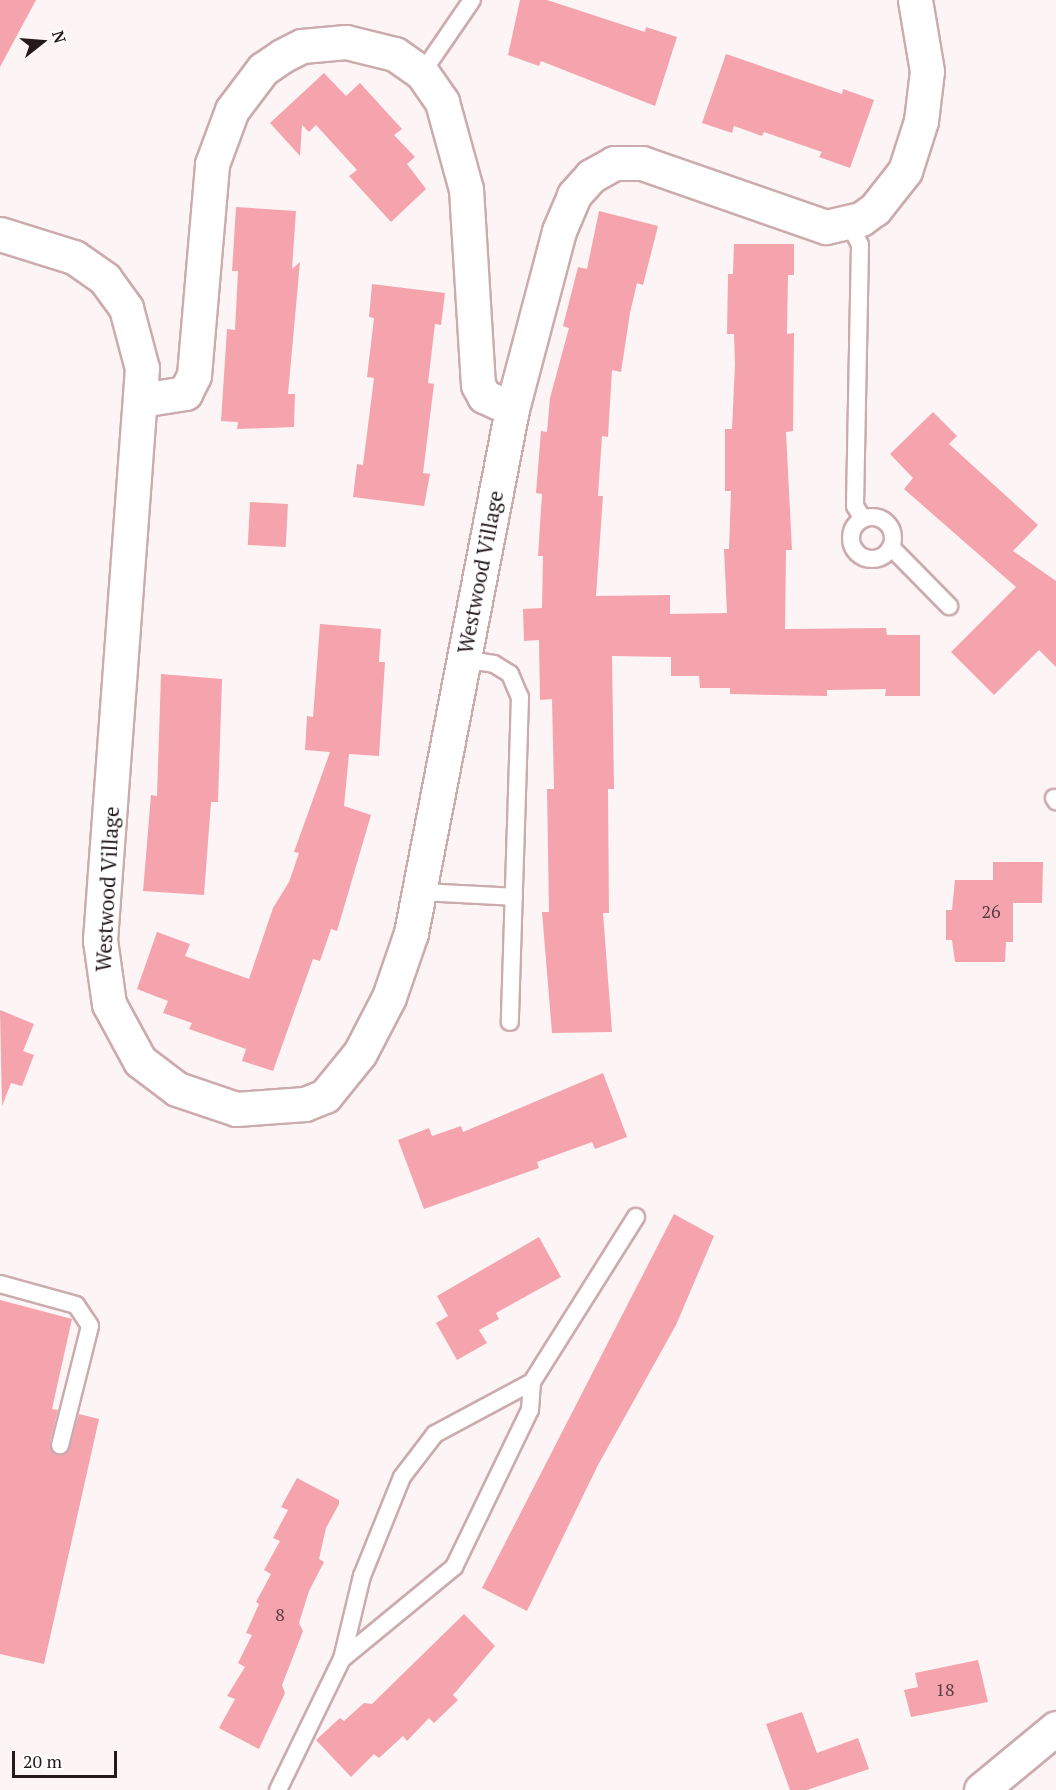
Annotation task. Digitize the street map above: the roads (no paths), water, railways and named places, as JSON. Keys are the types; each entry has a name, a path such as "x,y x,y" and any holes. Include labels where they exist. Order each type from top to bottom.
{"street":[{"path":"850,225 875,209 893,188 904,171 921,121 927,71 915,0"},
{"path":"141,400 185,393 194,375 212,164 232,110 249,85 282,56 321,44 381,49 422,73 442,102 461,160 470,225 477,385 484,396 513,409"},
{"name":"Westwood Village","path":"0,234 74,257 117,293 138,344 141,400 100,940 103,984 116,1024 140,1061 177,1089 212,1104 258,1111 288,1108 325,1096 360,1053 389,997 411,933 420,892 463,659 513,409 563,218 578,189 602,170 629,162 655,166 826,227 850,225"},
{"path":"981,1790 1056,1728"}],"lane":[{"path":"422,73 472,0"},
{"path":"850,225 860,244 855,506 863,519"},
{"path":"891,547 875,559 857,553 851,534 863,519 871,516 887,523 891,547 949,606"},
{"path":"463,659 494,664 510,674 520,697 510,1022"},
{"path":"420,892 514,897"},
{"path":"342,1659 454,1567 530,1410 532,1382 636,1217"},
{"path":"0,1284 76,1305 90,1326 60,1445"},
{"path":"278,1790 342,1659 362,1576 402,1477 435,1434 532,1382"}]}
